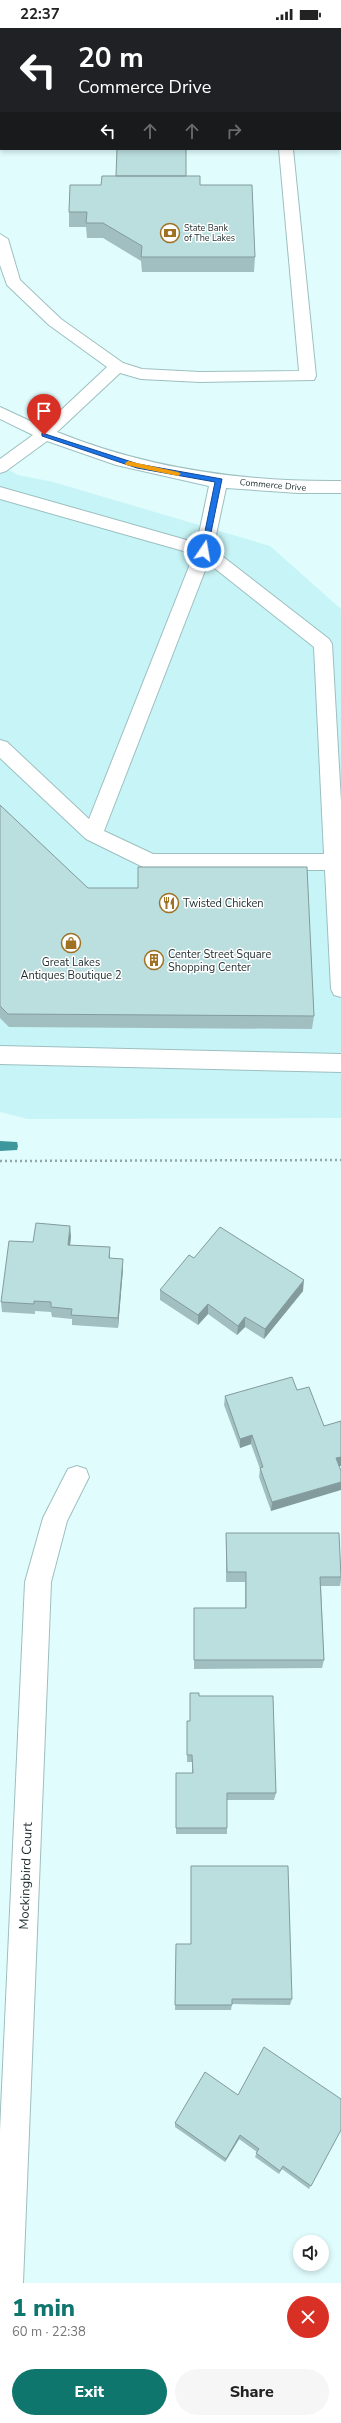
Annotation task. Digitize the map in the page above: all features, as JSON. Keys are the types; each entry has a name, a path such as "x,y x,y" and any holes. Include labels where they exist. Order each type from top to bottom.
{"street":[{"path":"0,239 13,282 55,322 117,367 141,374 192,376 308,376 286,150"},
{"path":"0,467 44,435 117,367"},
{"name":"Commerce Drive","path":"0,412 44,435 137,466 219,480 312,488 341,487"},
{"path":"94,834 204,551 219,480"},
{"path":"0,493 204,551 323,644 341,989"},
{"path":"0,747 94,834 150,862 334,862"},
{"path":"0,1055 341,1063"},
{"name":"Mockingbird Court","path":"8,2283 38,1582 55,1518 77,1477"}],"path":[{"path":"0,1161 341,1160"}],"shaded area":[{"path":"0,465 18,475 53,482 270,546 341,609 341,1118 28,1119 0,1112"}],"building":[{"path":"117,150 186,150 186,176 116,176"},
{"name":"State Bank of The Lakes","path":"102,176 200,176 200,185 252,185 255,257 141,257 142,246 103,223 86,223 87,212 69,212 70,185 101,185"},
{"name":"Center Street Square Shopping Center","path":"0,805 88,888 138,888 138,867 307,867 314,1016 8,1014 0,1006"},
{"path":"36,1223 70,1226 68,1245 110,1247 109,1258 123,1259 118,1318 71,1315 72,1309 51,1307 51,1302 34,1301 34,1304 1,1302 9,1241 33,1242"},
{"path":"220,1227 304,1280 265,1329 245,1317 238,1326 208,1304 198,1315 160,1290 189,1255 194,1258"},
{"path":"292,1377 297,1390 309,1387 324,1426 341,1421 341,1457 336,1458 341,1471 341,1482 272,1502 260,1468 263,1467 252,1435 240,1439 225,1396"},
{"path":"226,1533 339,1533 341,1577 320,1577 324,1660 194,1660 194,1608 246,1608 246,1572 227,1572"},
{"path":"190,1693 199,1693 199,1696 273,1696 276,1793 227,1793 227,1828 176,1828 176,1773 193,1773 192,1755 187,1755 187,1721 190,1721"},
{"path":"191,1866 288,1866 292,1999 232,1999 232,2005 175,2005 176,1944 191,1944"},
{"path":"264,2047 341,2099 341,2130 311,2186 283,2166 280,2171 256,2153 259,2149 240,2135 226,2159 175,2123 205,2072 238,2095"}],"waterway":[{"path":"0,1146 12,1146"}],"slow traffic":[{"path":"128,463 178,474"}],"place":[{"name":"State Bank of The Lakes","path":"170,233"},
{"name":"Twisted Chicken","path":"169,903"},
{"name":"Great Lakes Antiques Boutique 2","path":"71,943"},
{"name":"Center Street Square Shopping Center","path":"154,960"}],"route":[{"path":"44,435 137,466 203,479 219,480 204,551"}]}
